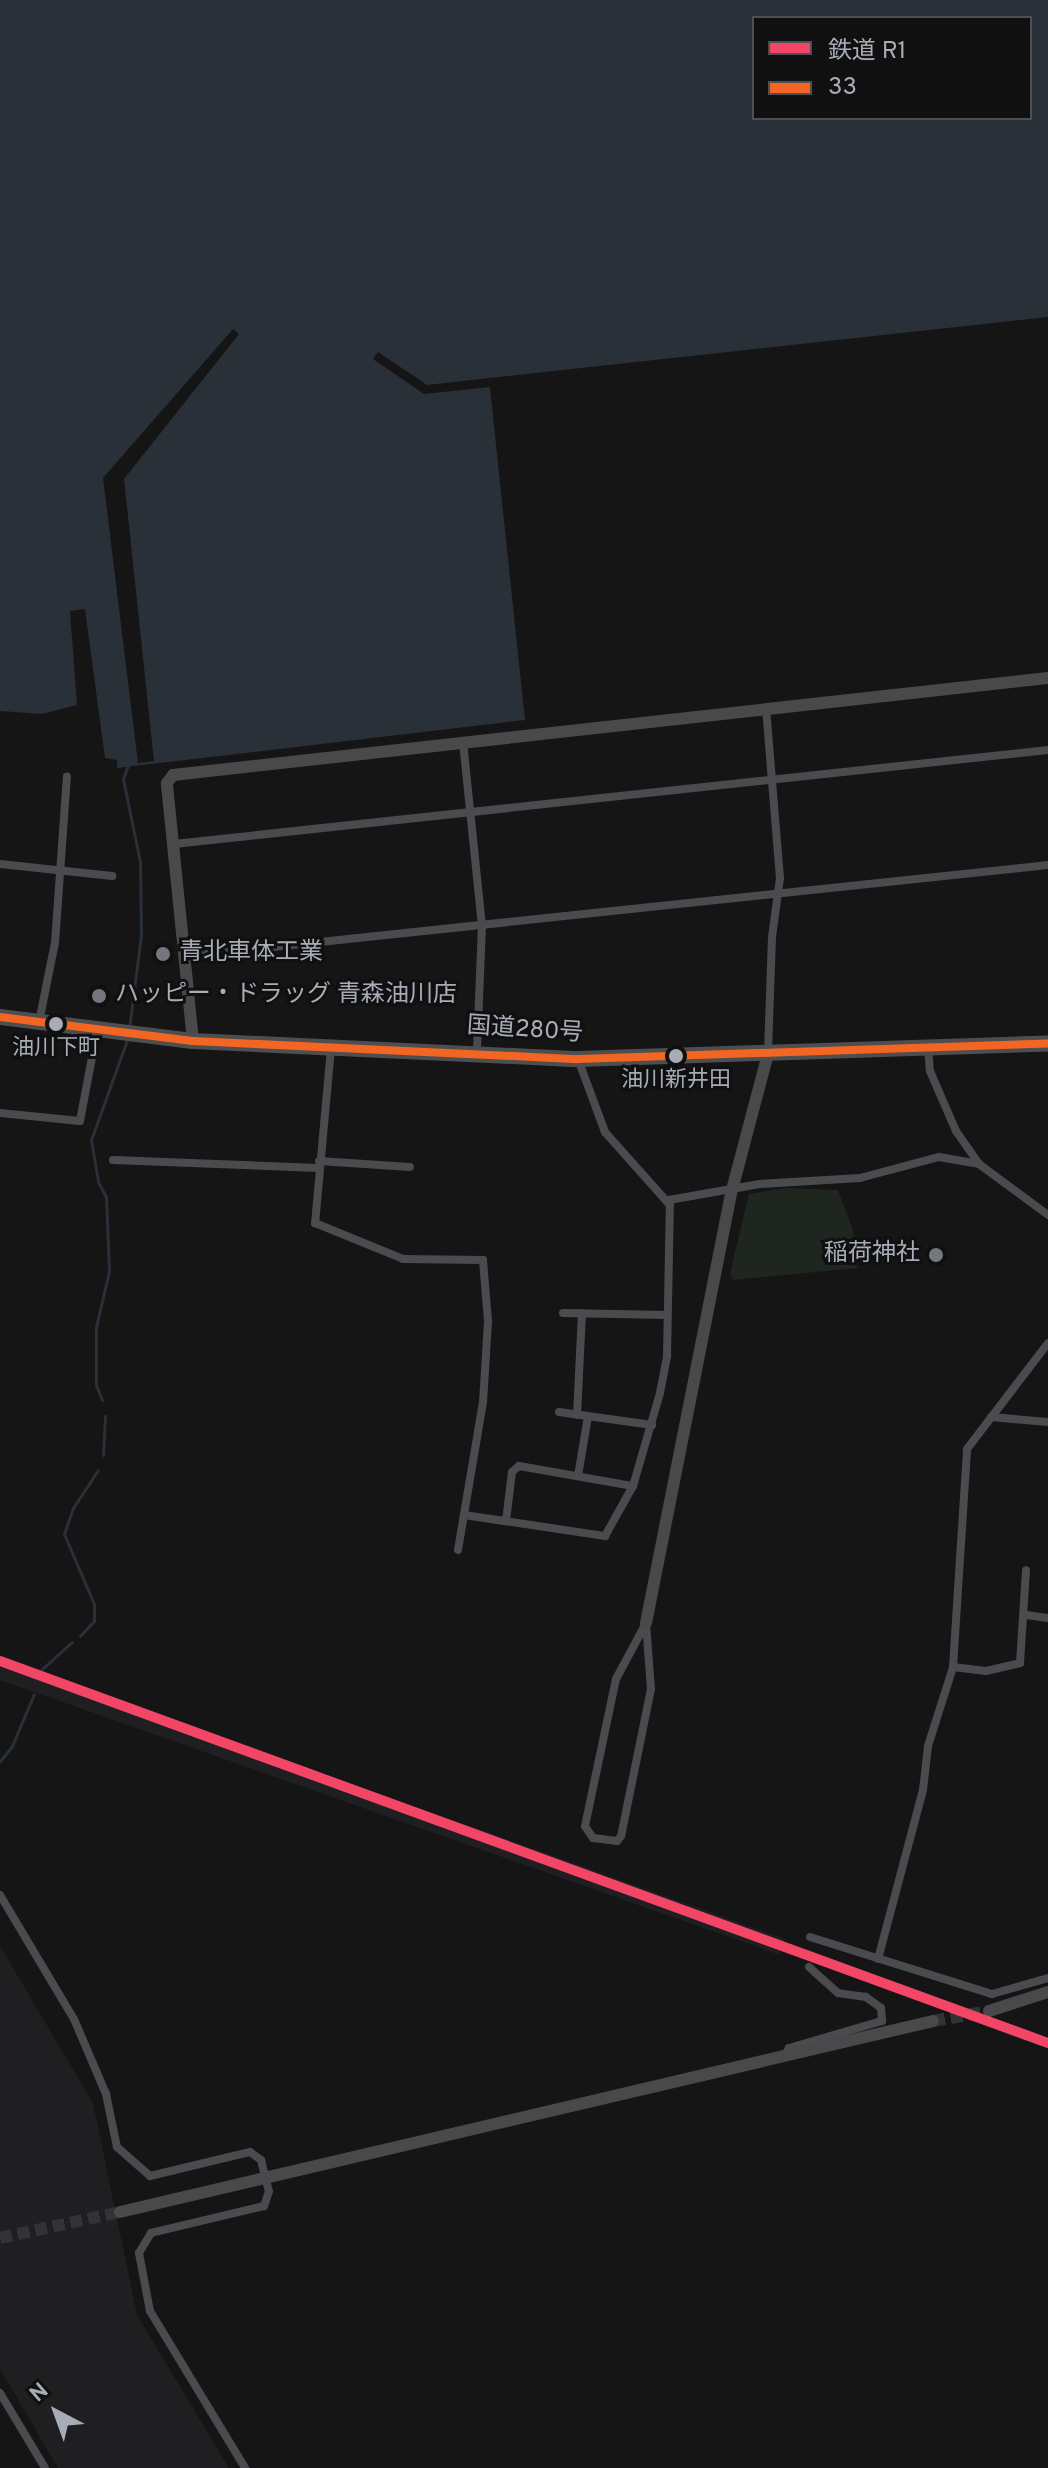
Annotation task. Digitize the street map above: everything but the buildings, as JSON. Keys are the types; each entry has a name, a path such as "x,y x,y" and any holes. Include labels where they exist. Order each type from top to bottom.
{"highway":[{"name":"国道280号","path":"0,1017 193,1041 578,1059 1048,1043"}],"street":[{"path":"193,1041 187,956 167,783 180,772 1048,678"},
{"path":"646,1623 616,1679 585,1826 593,1838 617,1841 621,1836 651,1689 646,1623 732,1190 768,1054 779,892 766,708"},
{"path":"463,742 482,925 477,1052"},
{"path":"174,844 1048,750"},
{"path":"39,1023 55,943 67,776"},
{"path":"0,864 112,876"},
{"path":"187,956 1048,865"},
{"path":"0,1113 80,1121 97,1031"},
{"path":"928,1045 930,1071 950,1117 979,1164 1048,1215"},
{"path":"331,1047 315,1223 403,1259 483,1260 488,1321 483,1402 458,1550"},
{"path":"464,1515 605,1536 633,1486 652,1425 667,1356 669,1200 613,1145 578,1059"},
{"path":"669,1200 732,1190 860,1178 939,1157 979,1164"},
{"path":"113,1160 410,1167"},
{"path":"563,1313 667,1315"},
{"path":"577,1415 582,1313"},
{"path":"878,1959 923,1790 928,1746 953,1667 967,1449 1048,1343"},
{"path":"559,1412 652,1425"},
{"path":"578,1476 588,1416"},
{"path":"991,1417 1048,1422"},
{"path":"506,1521 512,1472 519,1466 633,1486"},
{"path":"953,1667 986,1671 1020,1663 1026,1615 1026,1570"},
{"path":"1026,1615 1048,1618"},
{"path":"0,1895 74,2019 106,2094 117,2147 150,2176 250,2152 261,2160 266,2177 264,2206 151,2233 139,2253 150,2311 245,2468"},
{"path":"810,1937 992,1994 1048,1978"},
{"path":"784,2057 789,2048 882,2021 881,2008 866,1997 838,1993 809,1967"},
{"path":"989,2011 1048,1992"},
{"path":"120,2212 933,2021"},
{"path":"0,2393 45,2468"}],"shaded area":[{"path":"0,0 1048,0 1048,317 489,378 525,720 117,768 117,760 105,758 85,609 70,611 77,705 42,714 0,711"},
{"path":"785,1188 838,1190 853,1231 858,1268 733,1280 730,1273 749,1194"},
{"path":"0,1658 785,1939 780,1955 0,1680"},
{"path":"0,1946 93,2103 137,2315 229,2468 58,2468 0,2369"}],"pier":[{"path":"233,329 239,334 124,479 154,761 138,763 103,478"},
{"path":"378,352 427,385 489,378 490,387 424,394 373,359"}],"waterway":[{"path":"128,765 123,779 140,862 141,935 129,1029"},
{"path":"102,1400 96,1385 96,1327 109,1271 106,1197 98,1181 91,1140 127,1040"},
{"path":"103,1455 105,1416"},
{"path":"80,1636 94,1621 94,1604 64,1534 73,1508 98,1470"},
{"path":"42,1669 72,1642"},
{"path":"0,1761 12,1746 34,1694"}],"tunnel":[{"path":"933,2021 989,2011"},
{"path":"0,2238 120,2212"}],"rail line":[{"name":"R1","path":"0,1661 1048,2043"}],"transit line":[{"name":"33","path":"0,1017 193,1041 578,1059 1048,1043"}],"place":[{"name":"青北車体工業","path":"163,954"},
{"name":"ハッピー・ドラッグ 青森油川店","path":"99,996"},
{"name":"油川下町","path":"56,1024"},
{"name":"油川新井田","path":"676,1056"},
{"name":"稲荷神社","path":"936,1255"}]}
